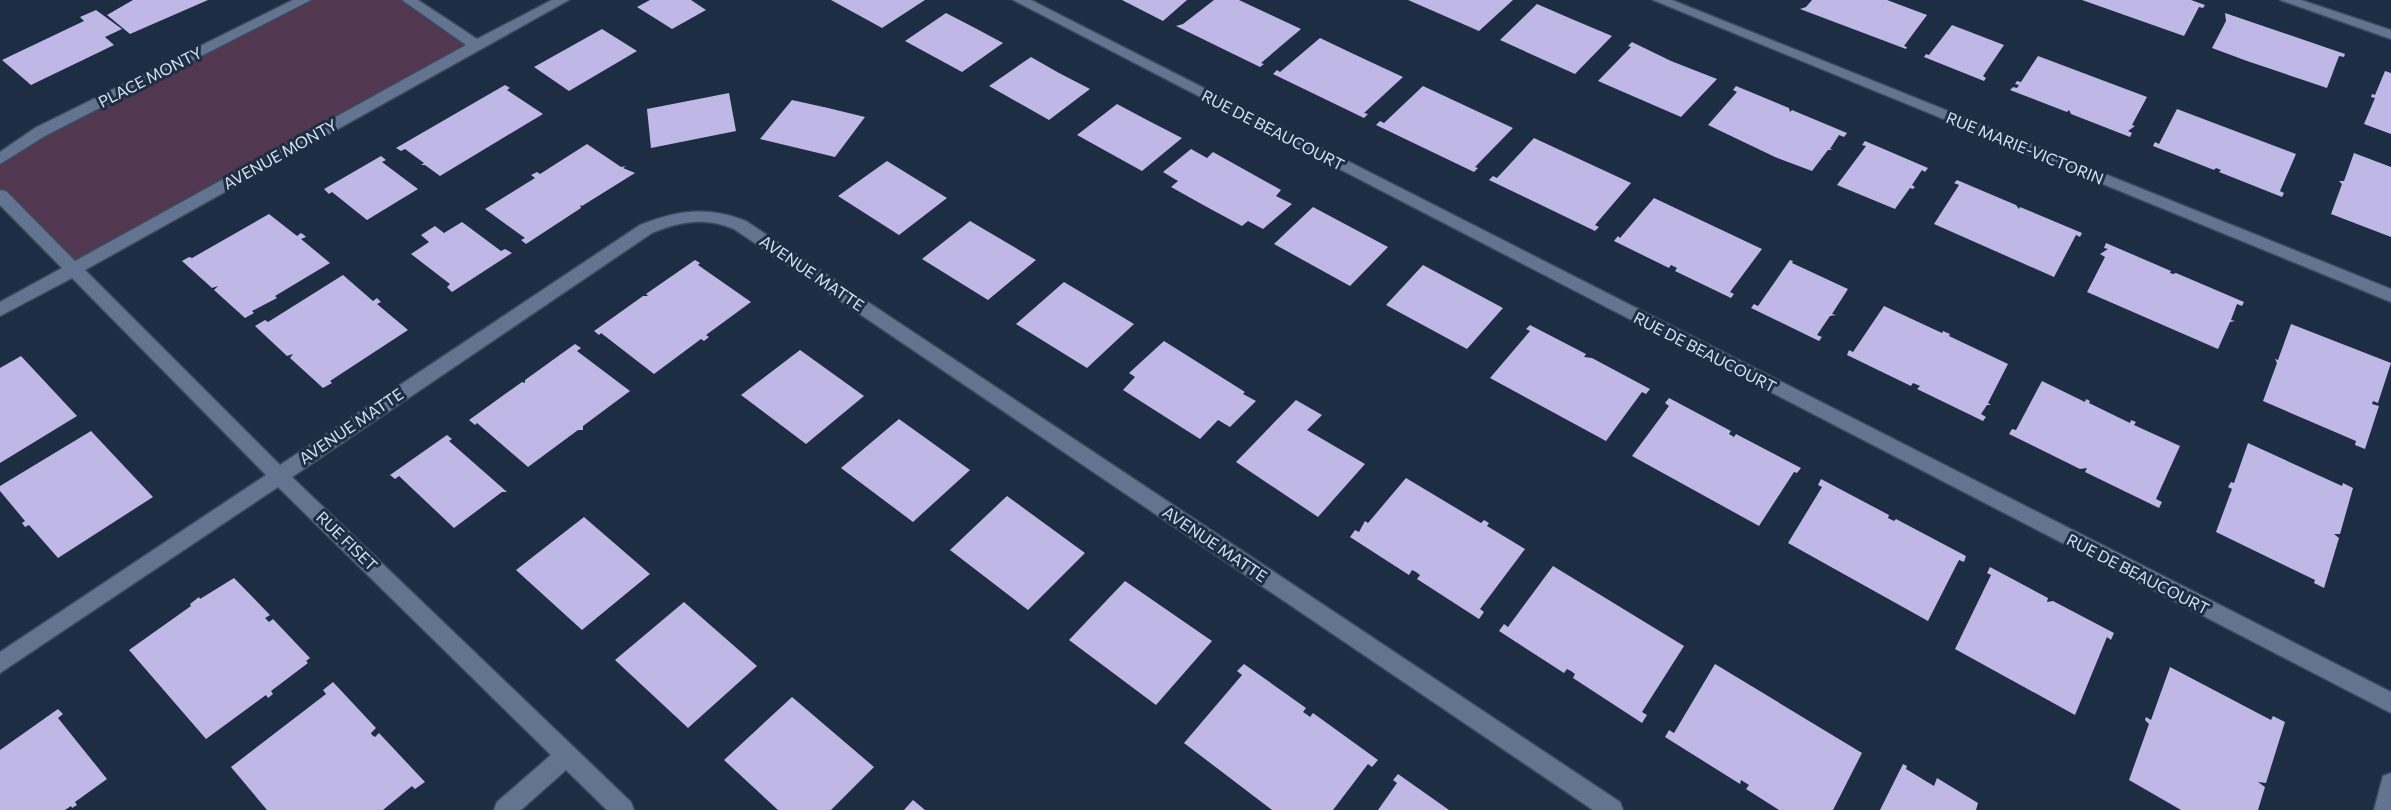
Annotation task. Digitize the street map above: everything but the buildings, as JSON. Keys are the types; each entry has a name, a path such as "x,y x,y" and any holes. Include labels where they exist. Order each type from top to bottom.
{"street":[{"name":"PLACE MONTY","path":"0,159 40,132 304,0"},
{"path":"409,0 476,45"},
{"name":"AVENUE MONTY","path":"0,310 476,45 562,0"},
{"name":"RUE DE BEAUCOURT","path":"1020,0 2391,704"},
{"name":"RUE MARIE-VICTORIN","path":"1660,0 2391,296"},
{"path":"2287,0 2391,35"},
{"path":"0,195 75,269"},
{"name":"AVENUE MATTE","path":"0,664 646,229 678,217 695,214 719,216 740,225 1612,810"},
{"name":"RUE FISET","path":"75,269 278,475 623,810"},
{"path":"505,810 567,755"},
{"path":"2385,810 2391,784"}],"shaded area":[{"path":"304,0 409,0 476,45 75,269 0,195 0,160"}]}
